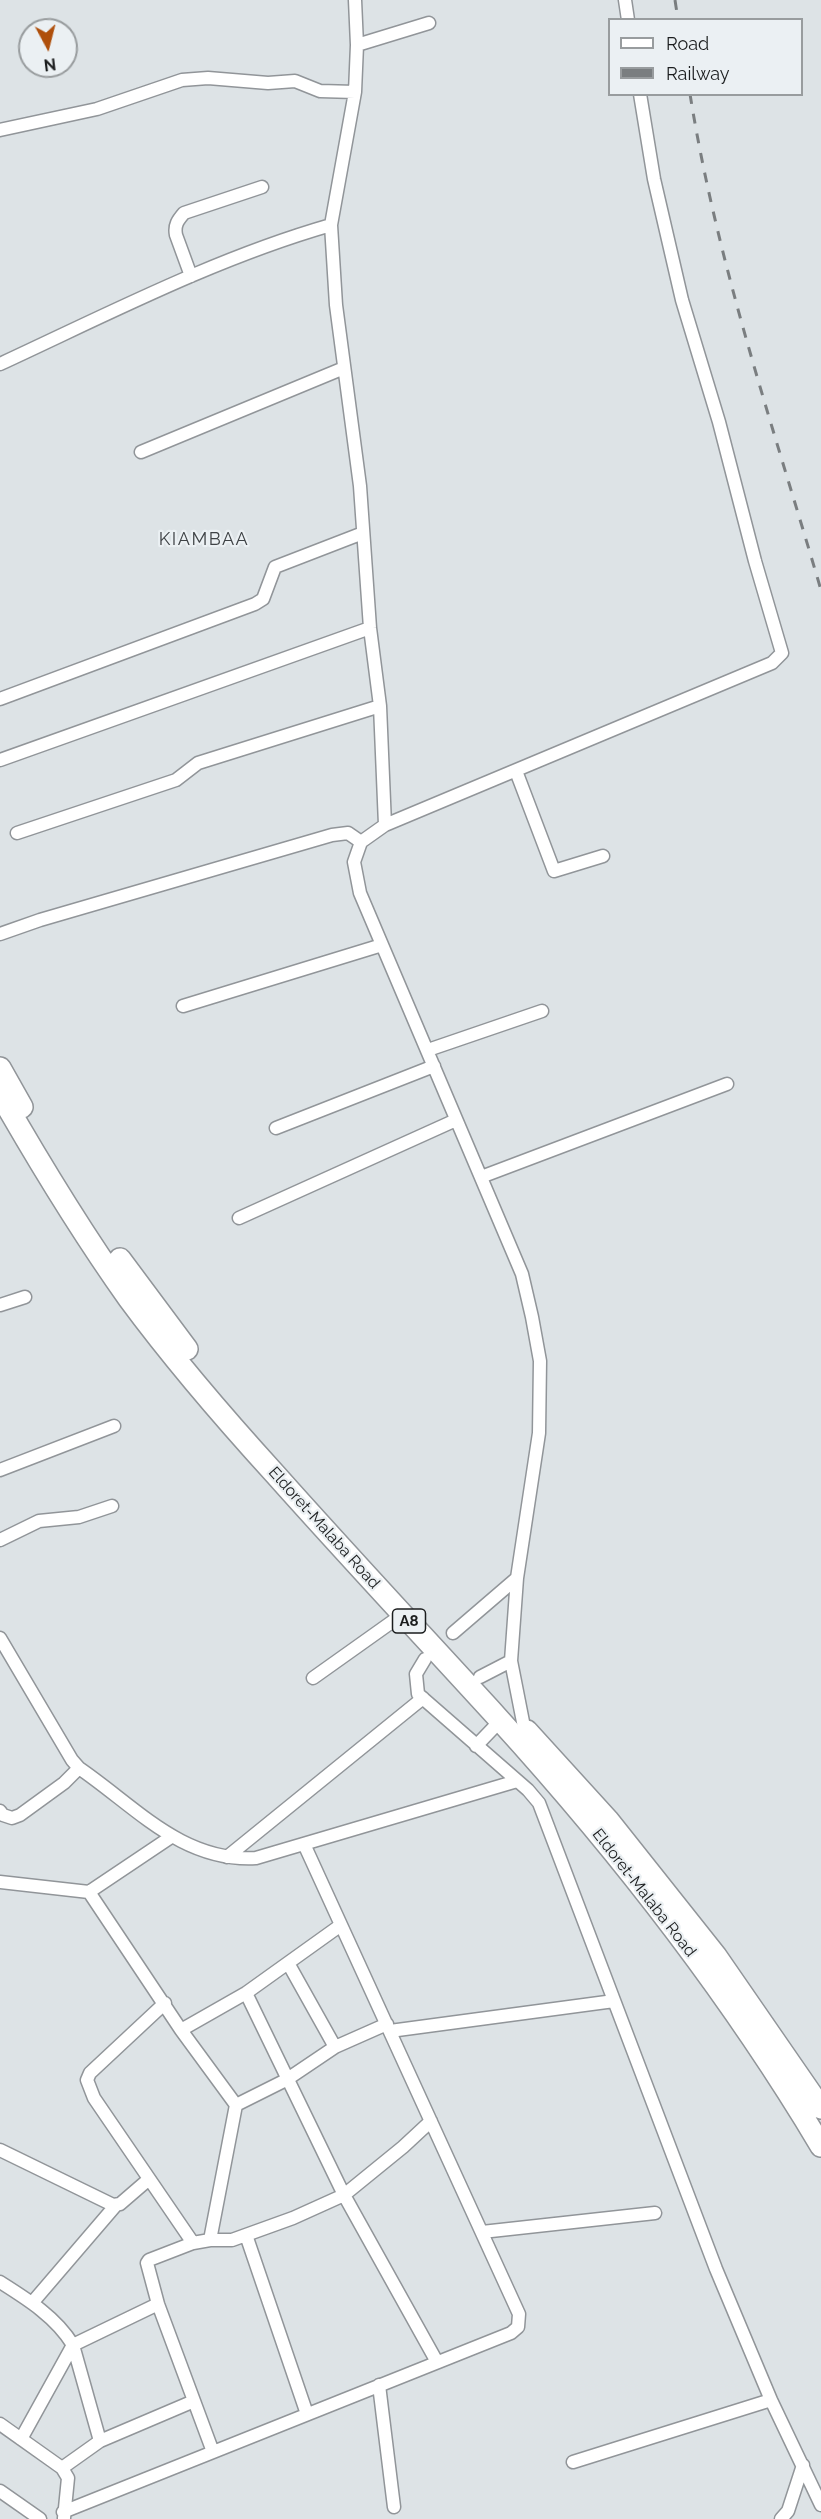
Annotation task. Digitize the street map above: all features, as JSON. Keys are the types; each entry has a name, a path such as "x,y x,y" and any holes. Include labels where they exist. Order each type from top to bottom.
{"highway":[{"name":"Eldoret-Malaba Road","path":"0,1068 59,1171 133,1279 212,1381 316,1500 480,1677 608,1820 716,1956 821,2108"},
{"name":"Eldoret-Malaba Road","path":"0,1094 66,1206 130,1300 210,1401 500,1721 660,1911 788,2090 821,2146"}],"street":[{"path":"355,0 357,45 355,92 331,225 336,305 360,486 370,628 380,706 385,825"},
{"path":"625,0 628,18"},
{"path":"357,45 429,23"},
{"path":"0,130 97,109 182,80 196,78 268,83 295,81 320,91 355,92"},
{"path":"524,1727 511,1661 517,1578 539,1433 540,1361 522,1274 382,945 355,876 354,862 361,842 385,825 772,663 782,653 755,561 719,422 682,300 654,179 640,96"},
{"path":"191,276 176,235 175,229 179,218 184,213 262,187"},
{"path":"0,364 191,276 294,235 331,225"},
{"path":"141,452 344,368"},
{"path":"0,699 255,604 263,599 275,567 363,533"},
{"path":"0,760 370,628"},
{"path":"17,833 176,780 198,763 380,706"},
{"path":"516,771 554,871 603,856"},
{"path":"0,934 40,920 332,835 348,833 361,842"},
{"path":"183,1006 382,945"},
{"path":"428,1050 542,1011"},
{"path":"276,1128 434,1066"},
{"path":"481,1177 727,1084"},
{"path":"239,1218 456,1120"},
{"path":"0,1305 25,1297"},
{"path":"0,1470 114,1426"},
{"path":"0,1540 39,1521 79,1517 112,1506"},
{"path":"453,1633 517,1578"},
{"path":"313,1678 403,1614"},
{"path":"0,1638 72,1760 79,1768 171,1837 206,1852 235,1859 256,1858 517,1781"},
{"path":"425,1659 416,1674 418,1694 539,1803 716,2270 771,2400 821,2505"},
{"path":"480,1677 511,1661"},
{"path":"227,1857 423,1698"},
{"path":"476,1746 500,1721"},
{"path":"0,1811 3,1815 12,1818 20,1815 64,1783 79,1768"},
{"path":"0,1882 89,1892 171,1837"},
{"path":"0,2424 62,2468 68,2478 64,2515 213,2452 510,2333 518,2327 519,2314 304,1844"},
{"path":"89,1892 181,2030 236,2105 210,2240"},
{"path":"181,2030 246,1993 341,1925"},
{"path":"288,1963 335,2048"},
{"path":"246,1993 286,2080 344,2195 437,2362"},
{"path":"236,2105 286,2080 335,2048 388,2028 614,2001"},
{"path":"165,2003 90,2073 87,2080 94,2098 194,2243"},
{"path":"213,2452 158,2304 147,2263 149,2260 194,2243 232,2240 293,2218 344,2195 395,2154 431,2121"},
{"path":"0,2150 109,2205 116,2205"},
{"path":"32,2304 116,2205 149,2179"},
{"path":"482,2232 655,2213"},
{"path":"246,2235 307,2414"},
{"path":"0,2282 32,2304 65,2332 73,2345 100,2441"},
{"path":"21,2439 73,2345 158,2304"},
{"path":"379,2385 394,2507"},
{"path":"573,2462 771,2400"},
{"path":"62,2468 100,2441 194,2401"},
{"path":"781,2519 788,2511 803,2465"},
{"path":"0,2491 40,2519"}],"railway":[{"path":"675,0 678,18"},
{"path":"690,96 701,157 731,282 821,590"}],"district":[{"name":"KIAMBAA","path":"204,540"}]}
